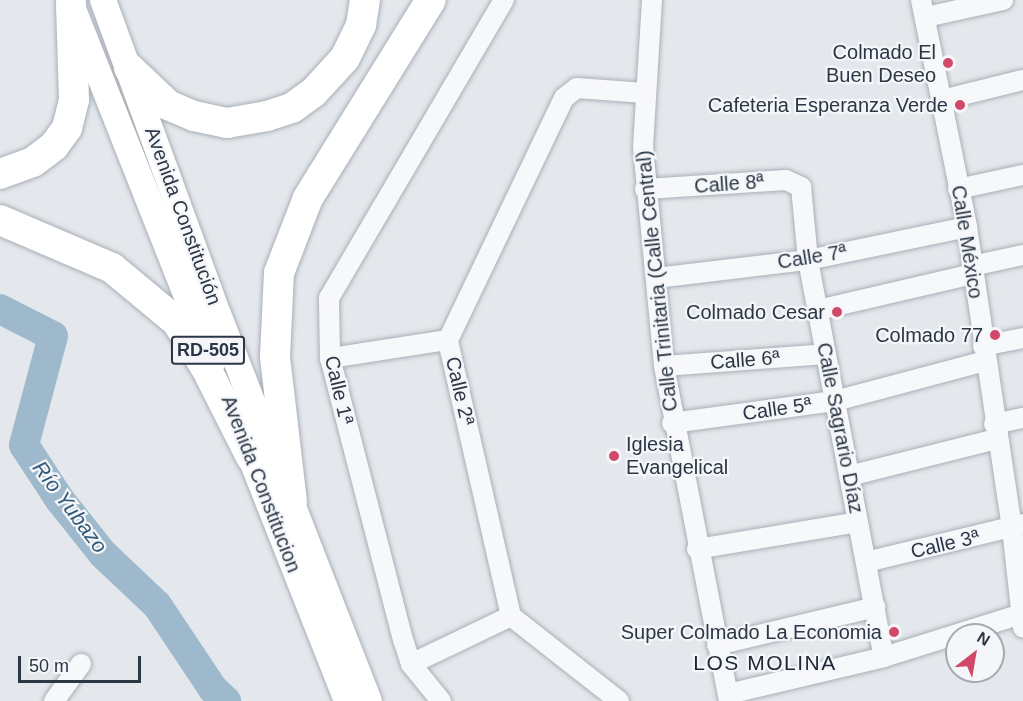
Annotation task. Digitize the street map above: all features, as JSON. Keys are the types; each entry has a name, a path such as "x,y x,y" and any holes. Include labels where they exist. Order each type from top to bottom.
{"highway":[{"path":"129,68 168,105 194,116 227,123 267,116 292,108 313,93 345,58 361,25 365,0"},
{"path":"292,502 275,357 279,273 308,198 431,0"},
{"path":"0,174 33,162 54,146 67,128 74,100 70,1"},
{"path":"0,220 112,268 177,322 206,368 251,457"}],"main road":[{"name":"Avenida Constitución","path":"103,0 369,701"},
{"name":"Avenida Constitucion","path":"70,1 347,701"}],"street":[{"name":"Calle 1ª","path":"441,701 411,664 330,358 329,298 504,0"},
{"name":"Calle Trinitaria (Calle Central)","path":"652,0 645,93 645,189 664,366 672,423 729,698"},
{"path":"923,9 1003,0"},
{"name":"Calle México","path":"923,9 967,227 995,432 1018,526 1021,608"},
{"path":"942,100 1023,80"},
{"name":"Calle 2ª","path":"511,616 448,340 564,98 577,88 645,93"},
{"path":"958,189 1023,175"},
{"name":"Calle 8ª","path":"645,189 786,180 801,187 802,197"},
{"name":"Calle Sagrario Díaz","path":"802,197 808,260 884,657"},
{"name":"Calle 7ª","path":"656,278 808,260 967,227"},
{"path":"818,310 1023,255"},
{"name":"Calle 5ª","path":"672,423 835,400 984,354 1023,338"},
{"path":"330,358 448,340"},
{"name":"Calle 6ª","path":"664,366 826,354"},
{"path":"849,476 995,432 1023,418"},
{"path":"697,549 858,522"},
{"name":"Calle 3ª","path":"866,562 1018,526"},
{"path":"717,645 875,607"},
{"path":"729,698 884,657 1021,608"},
{"path":"411,664 511,616 619,701"},
{"path":"54,701 81,664"}],"waterway":[{"name":"Río Yubazo","path":"0,309 53,336 24,445 60,500 103,554 157,605 213,689 226,701"}],"place":[{"name":"Colmado El Buen Deseo","path":"948,63"},
{"name":"Cafeteria Esperanza Verde","path":"960,105"},
{"name":"Colmado Cesar","path":"837,312"},
{"name":"Colmado 77","path":"995,335"},
{"name":"Iglesia Evangelical","path":"614,456"},
{"name":"Super Colmado La Economia","path":"894,632"}],"district":[{"name":"LOS MOLINA","path":"765,663"}]}
